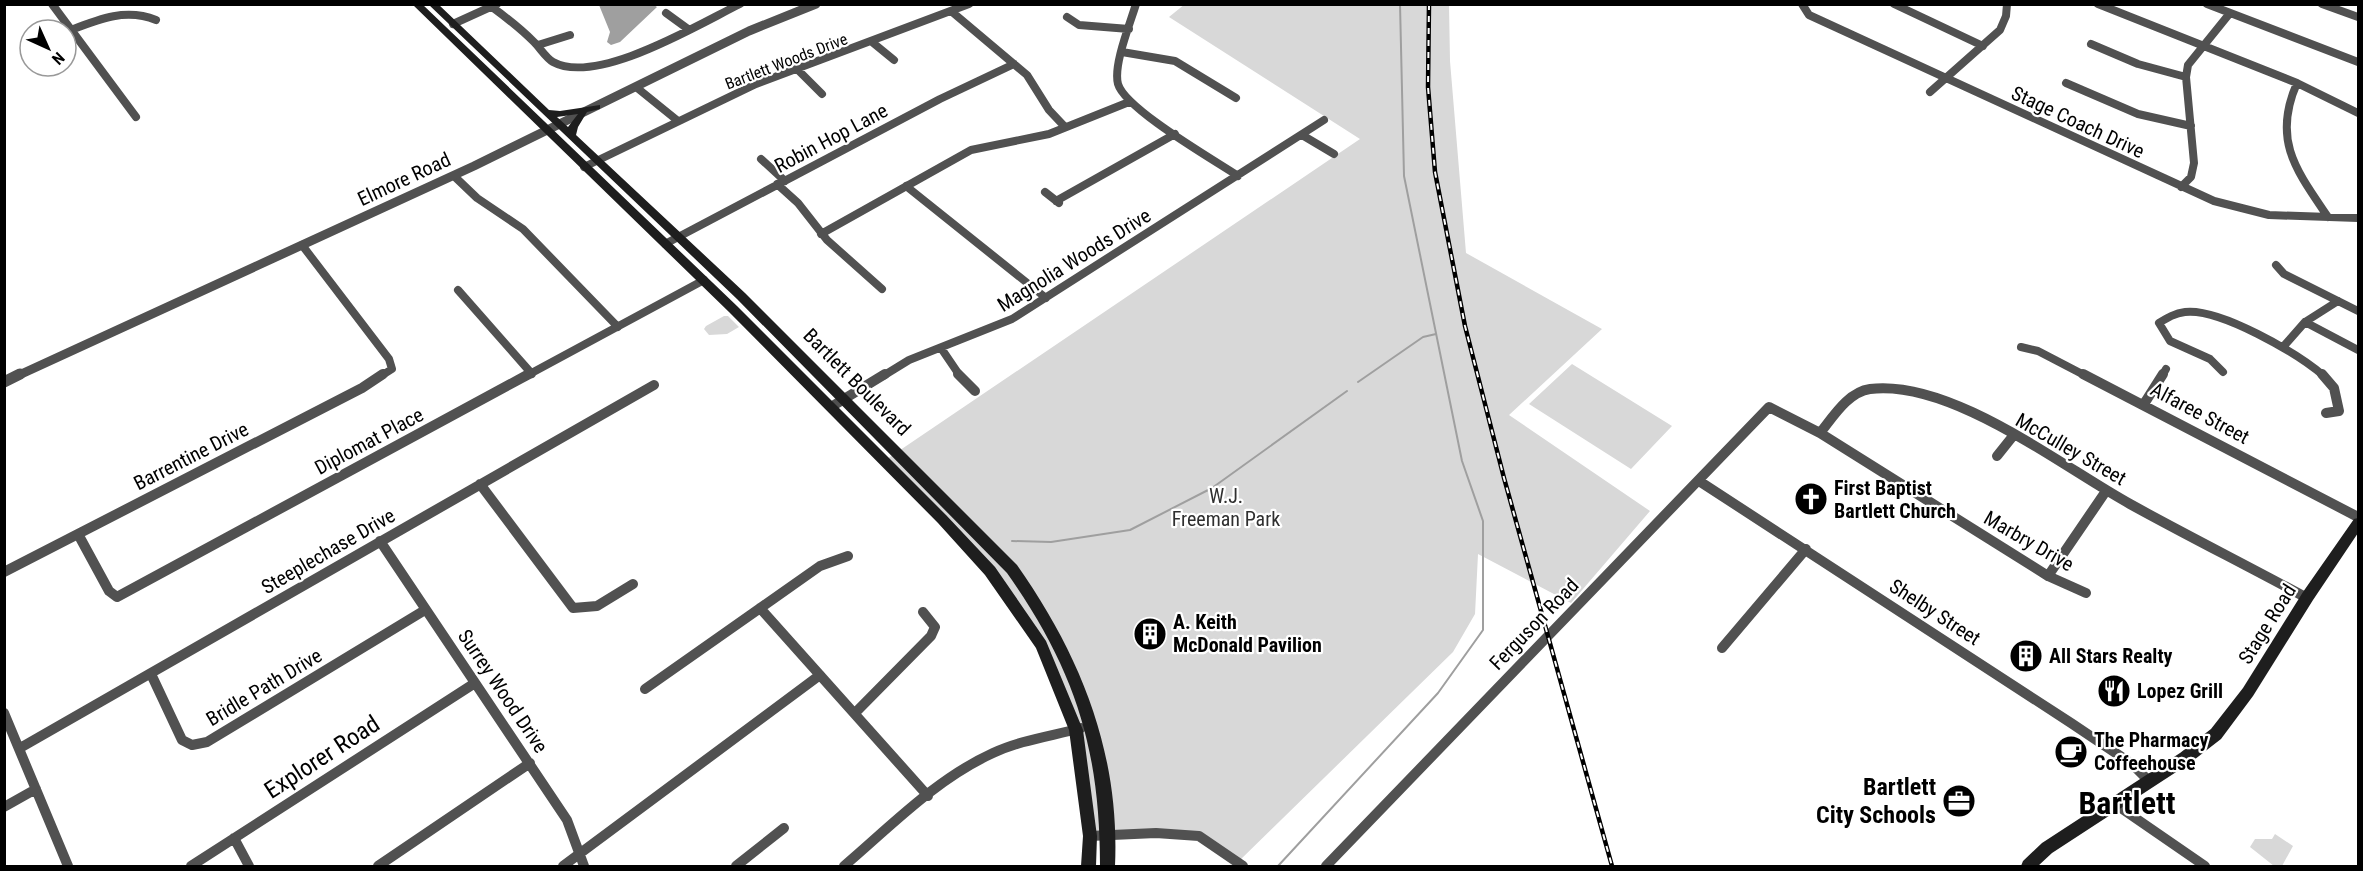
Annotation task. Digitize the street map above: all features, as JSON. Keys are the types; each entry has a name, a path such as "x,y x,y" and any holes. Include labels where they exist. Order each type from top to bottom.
{"main road":[{"name":"Bartlett Boulevard","path":"416,4 704,280 990,571 1041,645 1076,730 1090,836 1089,867"},
{"name":"Bartlett Boulevard","path":"434,7 845,398 1000,555 1028,590 1046,616 1074,674 1093,725 1110,834 1108,867"},
{"path":"483,69 495,64"},
{"path":"545,112 560,114 597,107"},
{"path":"571,137 573,127 583,113"},
{"name":"Stage Road","path":"2028,867 2047,848 2185,758 2216,734 2248,692 2307,598 2358,523"}],"street":[{"path":"52,4 62,18"},
{"path":"453,24 495,6 556,64 584,68 620,61 740,4"},
{"name":"Elmore Road","path":"4,382 454,176 758,27 816,4"},
{"name":"Bartlett Woods Drive","path":"584,167 761,82 969,4"},
{"path":"1136,4 1117,70 1118,84 1129,102 1238,176"},
{"name":"Stage Coach Drive","path":"1802,4 1809,15 2214,201 2269,215 2358,218"},
{"path":"1894,4 1983,46"},
{"path":"1930,92 2000,30 2006,16 2007,4"},
{"path":"2098,4 2297,83 2358,113"},
{"path":"2207,4 2358,62"},
{"path":"2322,4 2358,17"},
{"path":"951,11 1032,81 1049,110 1065,127"},
{"path":"78,28 132,13 144,14 156,20"},
{"path":"666,13 688,29"},
{"path":"2181,187 2191,177 2194,163 2186,77 2188,65 2202,45 2230,14"},
{"path":"1067,17 1079,24 1129,29"},
{"path":"538,45 570,35"},
{"path":"78,39 136,117"},
{"path":"872,42 894,60"},
{"path":"2091,44 2138,64 2186,77"},
{"path":"1122,52 1175,61 1236,98"},
{"name":"Robin Hop Lane","path":"665,244 935,102 1014,64"},
{"path":"798,70 822,94"},
{"path":"2066,83 2138,114 2191,126"},
{"path":"2297,83 2286,102 2283,117 2292,162 2328,217"},
{"path":"636,87 678,122"},
{"path":"821,234 983,146 1039,136 1129,102"},
{"name":"Magnolia Woods Drive","path":"831,407 899,366 1006,322 1324,120"},
{"path":"1045,192 1058,203 1175,134"},
{"path":"1302,135 1334,154"},
{"path":"760,159 821,234 882,289"},
{"path":"454,176 477,198 526,232 618,327"},
{"path":"906,186 1046,298"},
{"name":"Barrentine Drive","path":"4,572 362,388 392,369 388,359 302,245"},
{"path":"2276,265 2284,274 2358,311"},
{"name":"Diplomat Place","path":"78,534 109,591 117,597 704,280"},
{"path":"458,290 532,374"},
{"path":"2283,347 2305,322 2338,301"},
{"path":"2223,372 2210,359 2170,340 2159,323 2169,316 2190,312 2214,316 2283,347 2331,383 2338,398 2339,411 2325,413"},
{"path":"2305,322 2358,350"},
{"name":"Alfaree Street","path":"2021,347 2038,351 2144,404 2358,517"},
{"path":"941,348 956,372 975,391"},
{"path":"2144,404 2166,369"},
{"name":"Steeplechase Drive","path":"20,748 654,385"},
{"name":"McCulley Street","path":"1820,433 1852,396 1867,389 1892,387 1946,403 1979,416 2106,491 2307,598"},
{"name":"Marbry Drive","path":"1769,407 1820,433 2048,576 2086,593"},
{"name":"Ferguson Road","path":"1326,867 1769,407"},
{"path":"1997,456 2013,436"},
{"name":"Shelby Street","path":"1699,481 2072,723 2132,764 2148,780"},
{"path":"480,484 573,608 584,611 592,609 633,584"},
{"path":"2048,576 2106,491"},
{"name":"Surrey Wood Drive","path":"380,542 567,820 584,867"},
{"path":"1722,648 1806,549"},
{"path":"645,689 820,566 848,556"},
{"path":"760,608 928,796"},
{"name":"Bridle Path Drive","path":"151,674 182,740 192,745 207,742 425,610"},
{"path":"855,713 879,694 905,659 932,637 935,627 923,612"},
{"path":"563,867 820,675"},
{"name":"Explorer Road","path":"191,867 475,683"},
{"path":"4,713 68,867"},
{"path":"844,867 928,796 991,753 1040,736 1093,725"},
{"path":"378,867 530,763"},
{"path":"4,807 36,789"},
{"path":"2115,804 2205,867"},
{"path":"736,867 784,828"},
{"path":"1090,836 1156,833 1198,836 1243,867"},
{"path":"234,838 249,867"}],"green space":[{"name":"W.J. Freeman Park","path":"1185,4 1449,5 1450,61 1466,253 1602,329 1509,415 1650,511 1571,603 1478,554 1475,614 1453,652 1238,862 1198,836 1090,836 1076,730 1018,611 884,461 1360,139 1169,17"},
{"path":"728,316 739,327 727,334 709,335 704,329 706,326"},
{"path":"1572,364 1672,426 1631,469 1529,404"},
{"path":"2275,834 2293,846 2282,866 2274,866 2250,847 2255,839 2272,839"}],"shaded area":[{"path":"599,5 654,5 657,7 620,42 611,45 607,42 610,32"}],"waterway":[{"path":"1278,866 1438,693 1483,630 1483,521 1462,461 1404,176 1400,4"},
{"path":"1358,382 1423,337 1436,334"},
{"path":"1012,541 1051,542 1130,530 1212,488 1347,391"}],"railway":[{"path":"1429,4 1428,87 1435,172 1465,326 1504,478 1612,866"}],"place":[{"name":"First Baptist Bartlett Church","path":"1811,499"},
{"name":"A. Keith McDonald Pavilion","path":"1150,634"},
{"name":"All Stars Realty","path":"2026,656"},
{"name":"Lopez Grill","path":"2114,691"},
{"name":"The Pharmacy Coffeehouse","path":"2071,752"},
{"name":"Bartlett City Schools","path":"1959,801"}],"district":[{"name":"Bartlett","path":"2127,803"}]}
